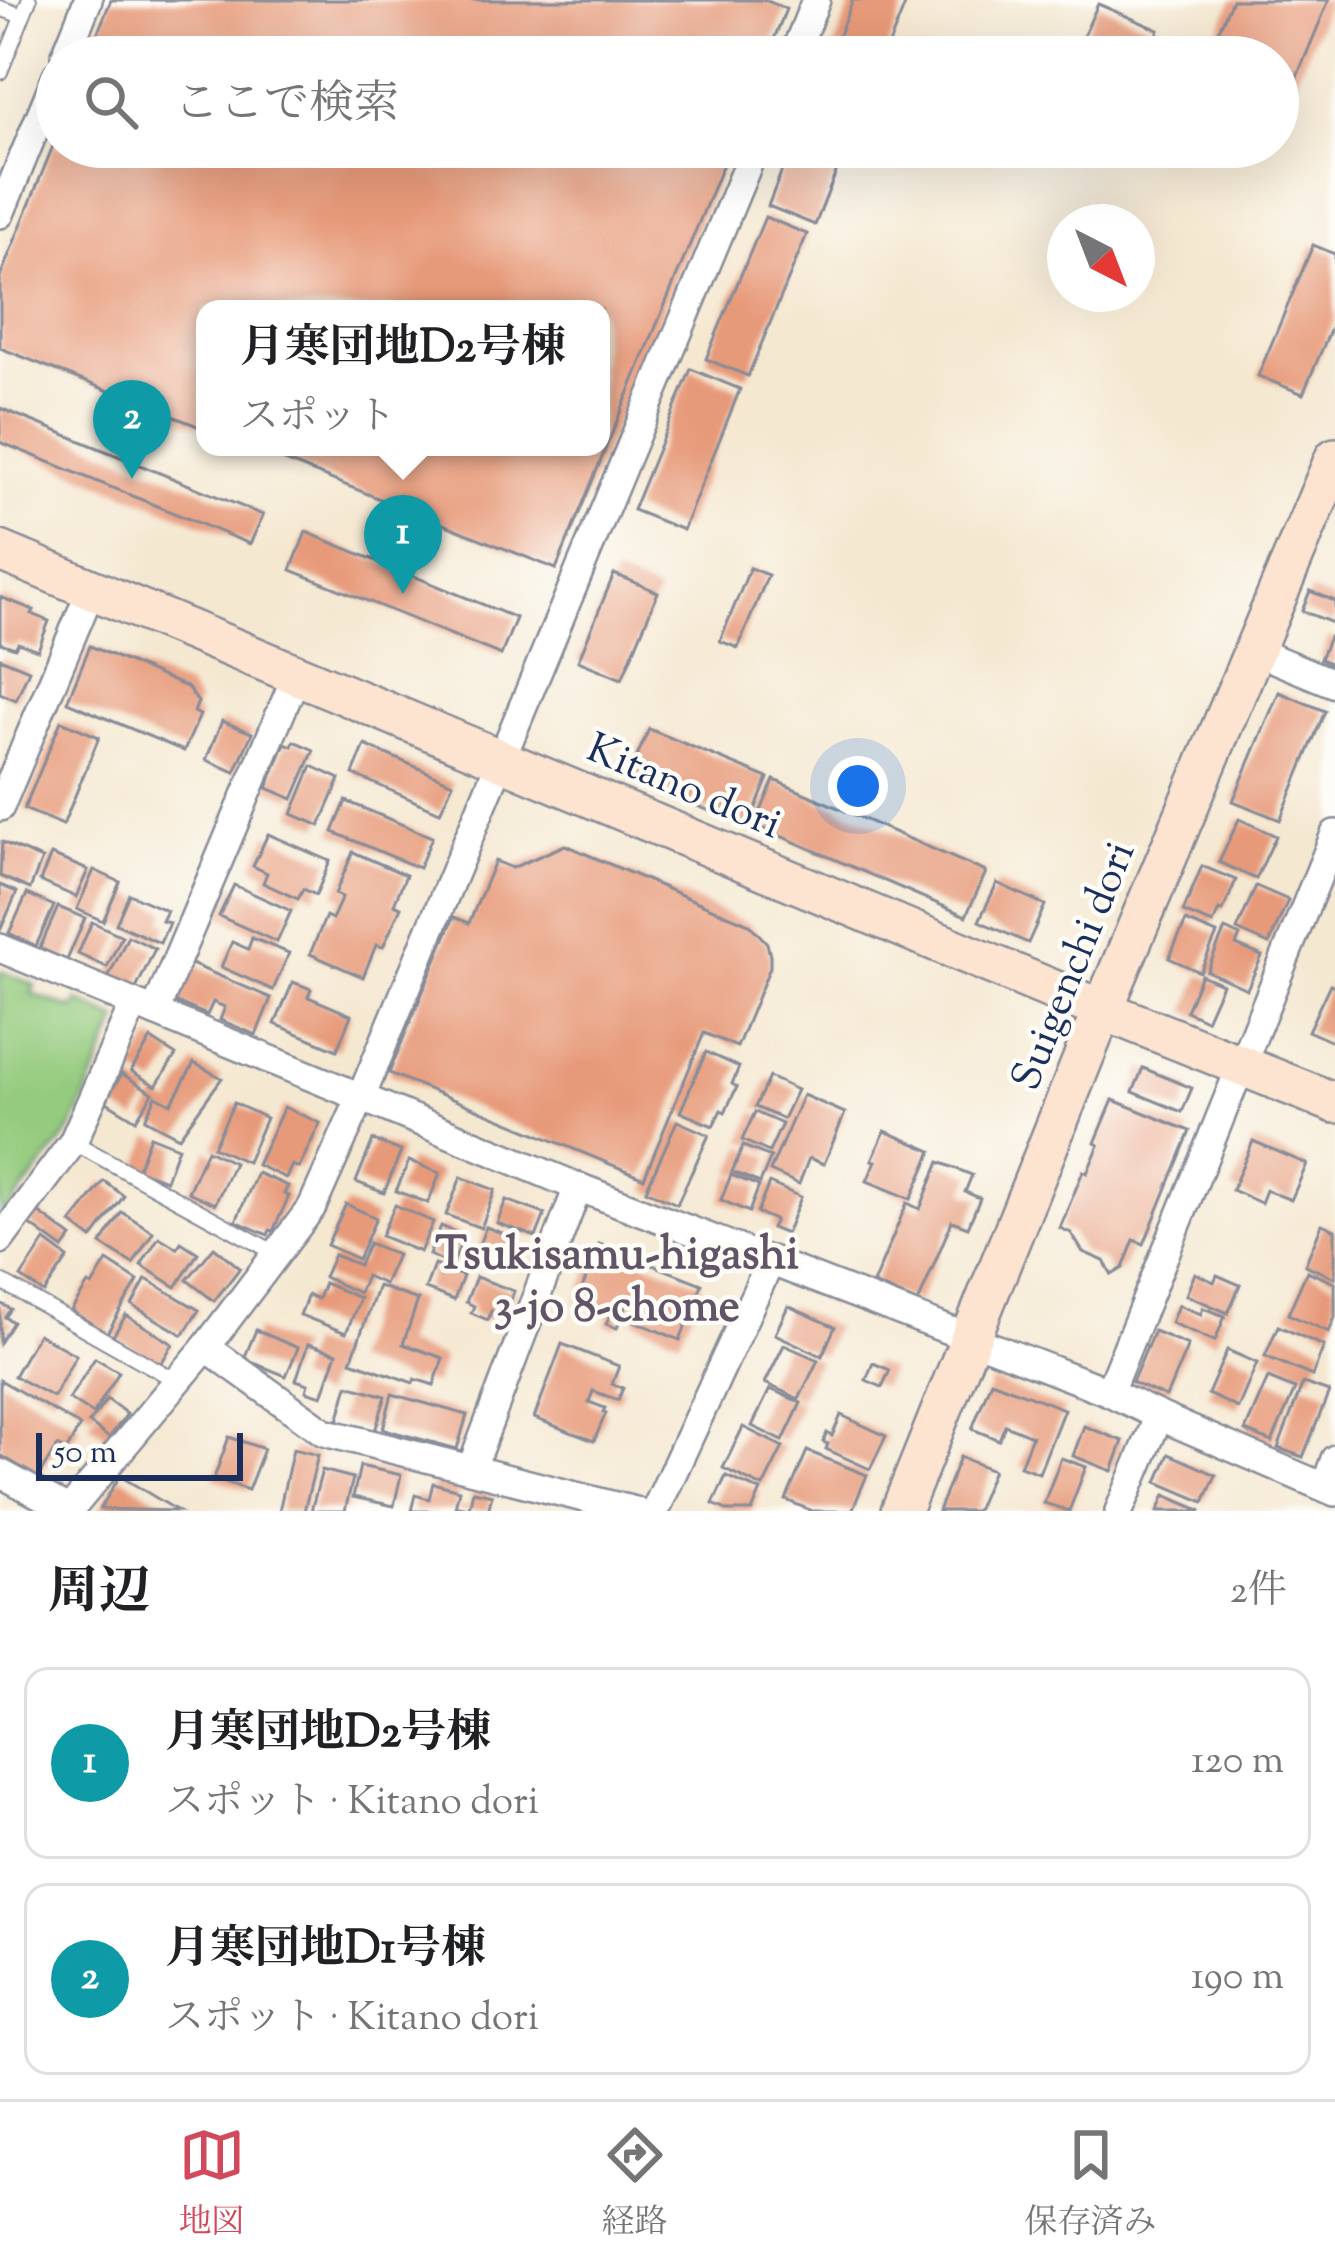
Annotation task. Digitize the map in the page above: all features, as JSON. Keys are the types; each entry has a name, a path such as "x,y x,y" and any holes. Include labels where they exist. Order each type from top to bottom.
{"street":[{"path":"73,36 88,0"},
{"path":"801,36 816,0"},
{"path":"0,214 36,126"},
{"path":"0,1473 70,1511 206,1347 312,1208 746,168"},
{"name":"Suigenchi dori","path":"902,1511 1103,1009 1335,458"},
{"name":"Kitano dori","path":"0,551 1335,1103"},
{"path":"0,807 91,590"},
{"path":"1255,650 1335,684"},
{"path":"0,1240 73,1142 144,1008 297,674"},
{"path":"1109,1391 1335,834"},
{"path":"0,949 578,1186 1109,1391 1330,1490 1335,1459"},
{"path":"471,1469 578,1186"},
{"path":"656,1511 771,1260"},
{"path":"206,1347 324,1432 635,1511"},
{"path":"1119,1511 1160,1417"}],"lane":[{"path":"0,72 29,0"},
{"path":"0,8 22,16"},
{"path":"73,1142 277,1254"},
{"path":"0,1281 177,1381"}],"green space":[{"path":"0,971 35,985 32,994 73,1009 78,1001 118,1020 73,1127 0,1220"}],"building":[{"path":"111,0 765,0 786,9 775,36 96,36"},
{"path":"853,0 907,0 892,36 838,36"},
{"path":"1232,0 1329,0 1299,72 1299,36 1216,36"},
{"path":"1098,4 1159,30 1156,36 1084,36"},
{"path":"44,168 721,168 610,438 610,300 196,300 196,425 0,348 0,277"},
{"path":"783,168 838,168 815,225 768,206"},
{"path":"765,217 807,234 748,376 706,359"},
{"path":"1313,245 1335,254 1335,319 1303,394 1258,376"},
{"path":"691,369 740,389 683,530 633,510"},
{"path":"0,408 263,515 250,544 0,442"},
{"path":"273,456 603,456 556,569"},
{"path":"306,532 516,618 501,655 291,570"},
{"path":"750,568 768,575 738,648 720,641"},
{"path":"614,574 658,592 622,679 578,661"},
{"path":"1310,591 1335,601 1335,624 1302,611"},
{"path":"0,597 49,621 38,650 0,643"},
{"path":"1329,637 1335,640 1335,665 1320,659"},
{"path":"90,646 187,687 198,702 194,712 200,715 184,751 67,702"},
{"path":"0,658 29,670 16,700 0,693"},
{"path":"1279,692 1325,711 1280,820 1233,801"},
{"path":"61,721 99,737 63,825 24,809"},
{"path":"222,721 252,733 235,772 206,760"},
{"path":"649,729 768,778 748,827 628,777"},
{"path":"294,741 314,750 293,799 267,788 285,743 292,746"},
{"path":"365,745 453,783 440,812 353,774"},
{"path":"312,766 340,779 320,826 292,814"},
{"path":"774,780 986,872 966,916 755,825"},
{"path":"346,801 432,837 419,868 333,832"},
{"path":"1239,819 1276,836 1256,879 1219,862"},
{"path":"268,834 330,861 316,895 303,889 298,899 263,883 267,873 253,866"},
{"path":"2,842 42,859 30,889 0,876"},
{"path":"565,845 749,924 767,943 770,967 737,1047 704,1033 644,1178 389,1073 454,917 469,923 495,861 512,868"},
{"path":"353,852 406,875 394,904 401,907 383,947 376,945 363,977 310,954 326,916 332,919 342,897 335,894"},
{"path":"51,855 88,870 76,897 40,881"},
{"path":"1202,866 1236,880 1213,924 1183,912"},
{"path":"94,870 120,882 103,921 77,909"},
{"path":"997,883 1045,905 1028,943 979,921"},
{"path":"0,885 17,892 0,931"},
{"path":"234,885 291,911 277,942 219,916"},
{"path":"1256,886 1288,900 1269,944 1237,930"},
{"path":"27,894 54,906 36,946 9,933"},
{"path":"129,894 167,911 162,921 169,923 160,943 116,924"},
{"path":"58,907 85,918 67,960 40,948"},
{"path":"1186,921 1217,934 1200,972 1169,958"},
{"path":"92,922 122,936 107,967 78,954"},
{"path":"1225,929 1240,936 1236,945 1262,956 1247,989 1207,971"},
{"path":"128,936 155,949 135,991 108,978"},
{"path":"252,938 289,953 273,990 221,967 232,942 248,949"},
{"path":"189,963 271,998 256,1035 220,1020 225,1007 213,1002 207,1015 173,1001"},
{"path":"1201,975 1222,984 1206,1020 1186,1011"},
{"path":"293,982 311,989 308,997 351,1015 337,1050 275,1024"},
{"path":"1330,984 1335,986 1335,1043 1308,1031"},
{"path":"151,1039 176,1055 156,1086 131,1071"},
{"path":"706,1052 739,1067 732,1084 737,1087 713,1126 680,1112"},
{"path":"194,1063 222,1078 179,1137 145,1119 156,1096 171,1104"},
{"path":"1143,1068 1192,1088 1182,1112 1133,1092"},
{"path":"122,1074 153,1093 136,1120 105,1101"},
{"path":"769,1077 797,1090 783,1119 755,1107"},
{"path":"803,1095 845,1113 824,1164 809,1158 799,1184 770,1171"},
{"path":"1113,1100 1190,1131 1144,1244 1134,1240 1123,1268 1112,1275 1104,1261 1083,1252 1071,1233 1060,1228 1099,1145 1095,1143"},
{"path":"234,1103 266,1118 247,1162 213,1147"},
{"path":"284,1107 320,1123 299,1168 292,1165 286,1178 257,1165"},
{"path":"755,1112 782,1124 769,1152 742,1140"},
{"path":"677,1121 709,1135 677,1204 646,1190"},
{"path":"885,1131 932,1151 911,1199 867,1181"},
{"path":"150,1136 178,1147 166,1180 137,1170"},
{"path":"373,1140 401,1151 384,1193 356,1182"},
{"path":"1253,1141 1307,1164 1291,1200 1266,1190 1261,1203 1232,1190"},
{"path":"743,1146 771,1157 760,1183 732,1172"},
{"path":"207,1150 234,1163 215,1204 188,1192"},
{"path":"409,1161 440,1173 428,1203 396,1191"},
{"path":"939,1162 972,1175 965,1192 980,1198 968,1227 952,1221 918,1303 873,1284 907,1203 920,1209"},
{"path":"257,1173 288,1186 284,1194 289,1196 268,1235 236,1221"},
{"path":"731,1175 759,1186 749,1212 721,1200"},
{"path":"461,1177 495,1190 481,1228 446,1215"},
{"path":"104,1181 124,1196 92,1239 71,1223"},
{"path":"769,1183 801,1197 786,1234 771,1228 775,1220 757,1213"},
{"path":"506,1200 545,1214 536,1237 497,1223"},
{"path":"346,1204 376,1218 358,1259 327,1245"},
{"path":"395,1205 433,1222 420,1252 381,1236"},
{"path":"38,1212 72,1237 63,1249 29,1224"},
{"path":"122,1212 153,1232 133,1264 101,1244"},
{"path":"1322,1224 1335,1230 1335,1278 1305,1265"},
{"path":"441,1226 464,1236 452,1265 429,1255"},
{"path":"486,1227 515,1238 504,1268 474,1257"},
{"path":"159,1237 177,1248 181,1242 198,1253 176,1287 141,1265"},
{"path":"45,1241 68,1258 44,1293 21,1277"},
{"path":"369,1243 397,1255 384,1284 366,1276 359,1293 324,1277 334,1255 359,1265"},
{"path":"599,1244 702,1284 680,1340 634,1321 639,1308 627,1303 617,1328 606,1324 610,1315 577,1302"},
{"path":"214,1247 240,1268 214,1301 187,1280"},
{"path":"107,1261 138,1281 107,1333 71,1311"},
{"path":"434,1265 463,1276 454,1300 425,1289"},
{"path":"1307,1271 1335,1283 1335,1317 1329,1332 1288,1314"},
{"path":"1195,1273 1214,1282 1217,1275 1240,1285 1228,1313 1186,1295"},
{"path":"476,1277 514,1291 504,1316 491,1311 488,1320 471,1313 474,1306 466,1302"},
{"path":"146,1279 199,1310 183,1335 132,1305"},
{"path":"324,1283 360,1298 346,1333 300,1315 308,1295 318,1299"},
{"path":"378,1286 418,1300 403,1344 443,1358 434,1385 415,1379 413,1383 351,1361"},
{"path":"0,1303 11,1309 5,1317 13,1322 0,1343"},
{"path":"1178,1305 1225,1316 1215,1341 1171,1323"},
{"path":"788,1306 835,1327 822,1356 775,1334"},
{"path":"126,1315 173,1344 160,1365 113,1336"},
{"path":"1278,1326 1324,1346 1312,1376 1265,1356"},
{"path":"256,1330 298,1348 286,1376 244,1359"},
{"path":"1154,1331 1188,1345 1166,1397 1132,1382"},
{"path":"38,1334 76,1355 53,1397 14,1376"},
{"path":"308,1344 337,1353 322,1396 306,1391 308,1384 296,1380"},
{"path":"562,1344 619,1366 612,1384 623,1388 618,1400 593,1391 589,1402 605,1408 606,1413 594,1441 534,1418"},
{"path":"784,1345 818,1360 799,1399 765,1383"},
{"path":"1227,1350 1257,1363 1238,1408 1208,1394"},
{"path":"95,1358 119,1372 93,1414 69,1399"},
{"path":"873,1363 890,1370 882,1387 866,1380"},
{"path":"1268,1378 1295,1389 1272,1442 1245,1431"},
{"path":"0,1380 80,1426 66,1451 57,1446 38,1477 0,1455"},
{"path":"991,1381 1064,1409 1039,1473 1020,1466 1032,1436 1005,1425 999,1440 972,1429"},
{"path":"1303,1383 1329,1392 1303,1457 1278,1448"},
{"path":"348,1385 386,1396 375,1431 338,1421"},
{"path":"770,1389 801,1403 783,1441 752,1426"},
{"path":"392,1394 467,1415 457,1449 383,1429"},
{"path":"107,1399 127,1414 109,1438 89,1423"},
{"path":"841,1415 886,1436 870,1469 826,1449 828,1444 823,1442 827,1433 832,1436"},
{"path":"1084,1426 1123,1441 1112,1471 1073,1456"},
{"path":"743,1427 783,1447 763,1487 723,1468"},
{"path":"229,1437 264,1449 248,1490 214,1478"},
{"path":"293,1449 318,1455 304,1511 279,1511"},
{"path":"807,1451 867,1475 852,1511 812,1511 786,1500"},
{"path":"1169,1454 1216,1475 1204,1502 1157,1482"},
{"path":"960,1457 993,1470 976,1511 938,1511"},
{"path":"1061,1458 1086,1467 1069,1511 1044,1503"},
{"path":"360,1466 401,1475 394,1506 353,1497"},
{"path":"322,1470 353,1478 345,1511 311,1511"},
{"path":"120,1476 178,1511 100,1509"},
{"path":"726,1476 761,1491 752,1511 729,1511 713,1504"},
{"path":"433,1483 459,1490 454,1511 411,1511 415,1495 429,1499"},
{"path":"473,1491 492,1495 488,1511 457,1511 458,1506 469,1508"},
{"path":"1165,1495 1202,1511 1158,1511"}],"place":[{"name":"月寒団地D1号棟","path":"132,479"},
{"name":"月寒団地D2号棟","path":"403,594"}],"district":[{"name":"Tsukisamu-higashi 3-jo 8-chome","path":"617,1278"}]}
